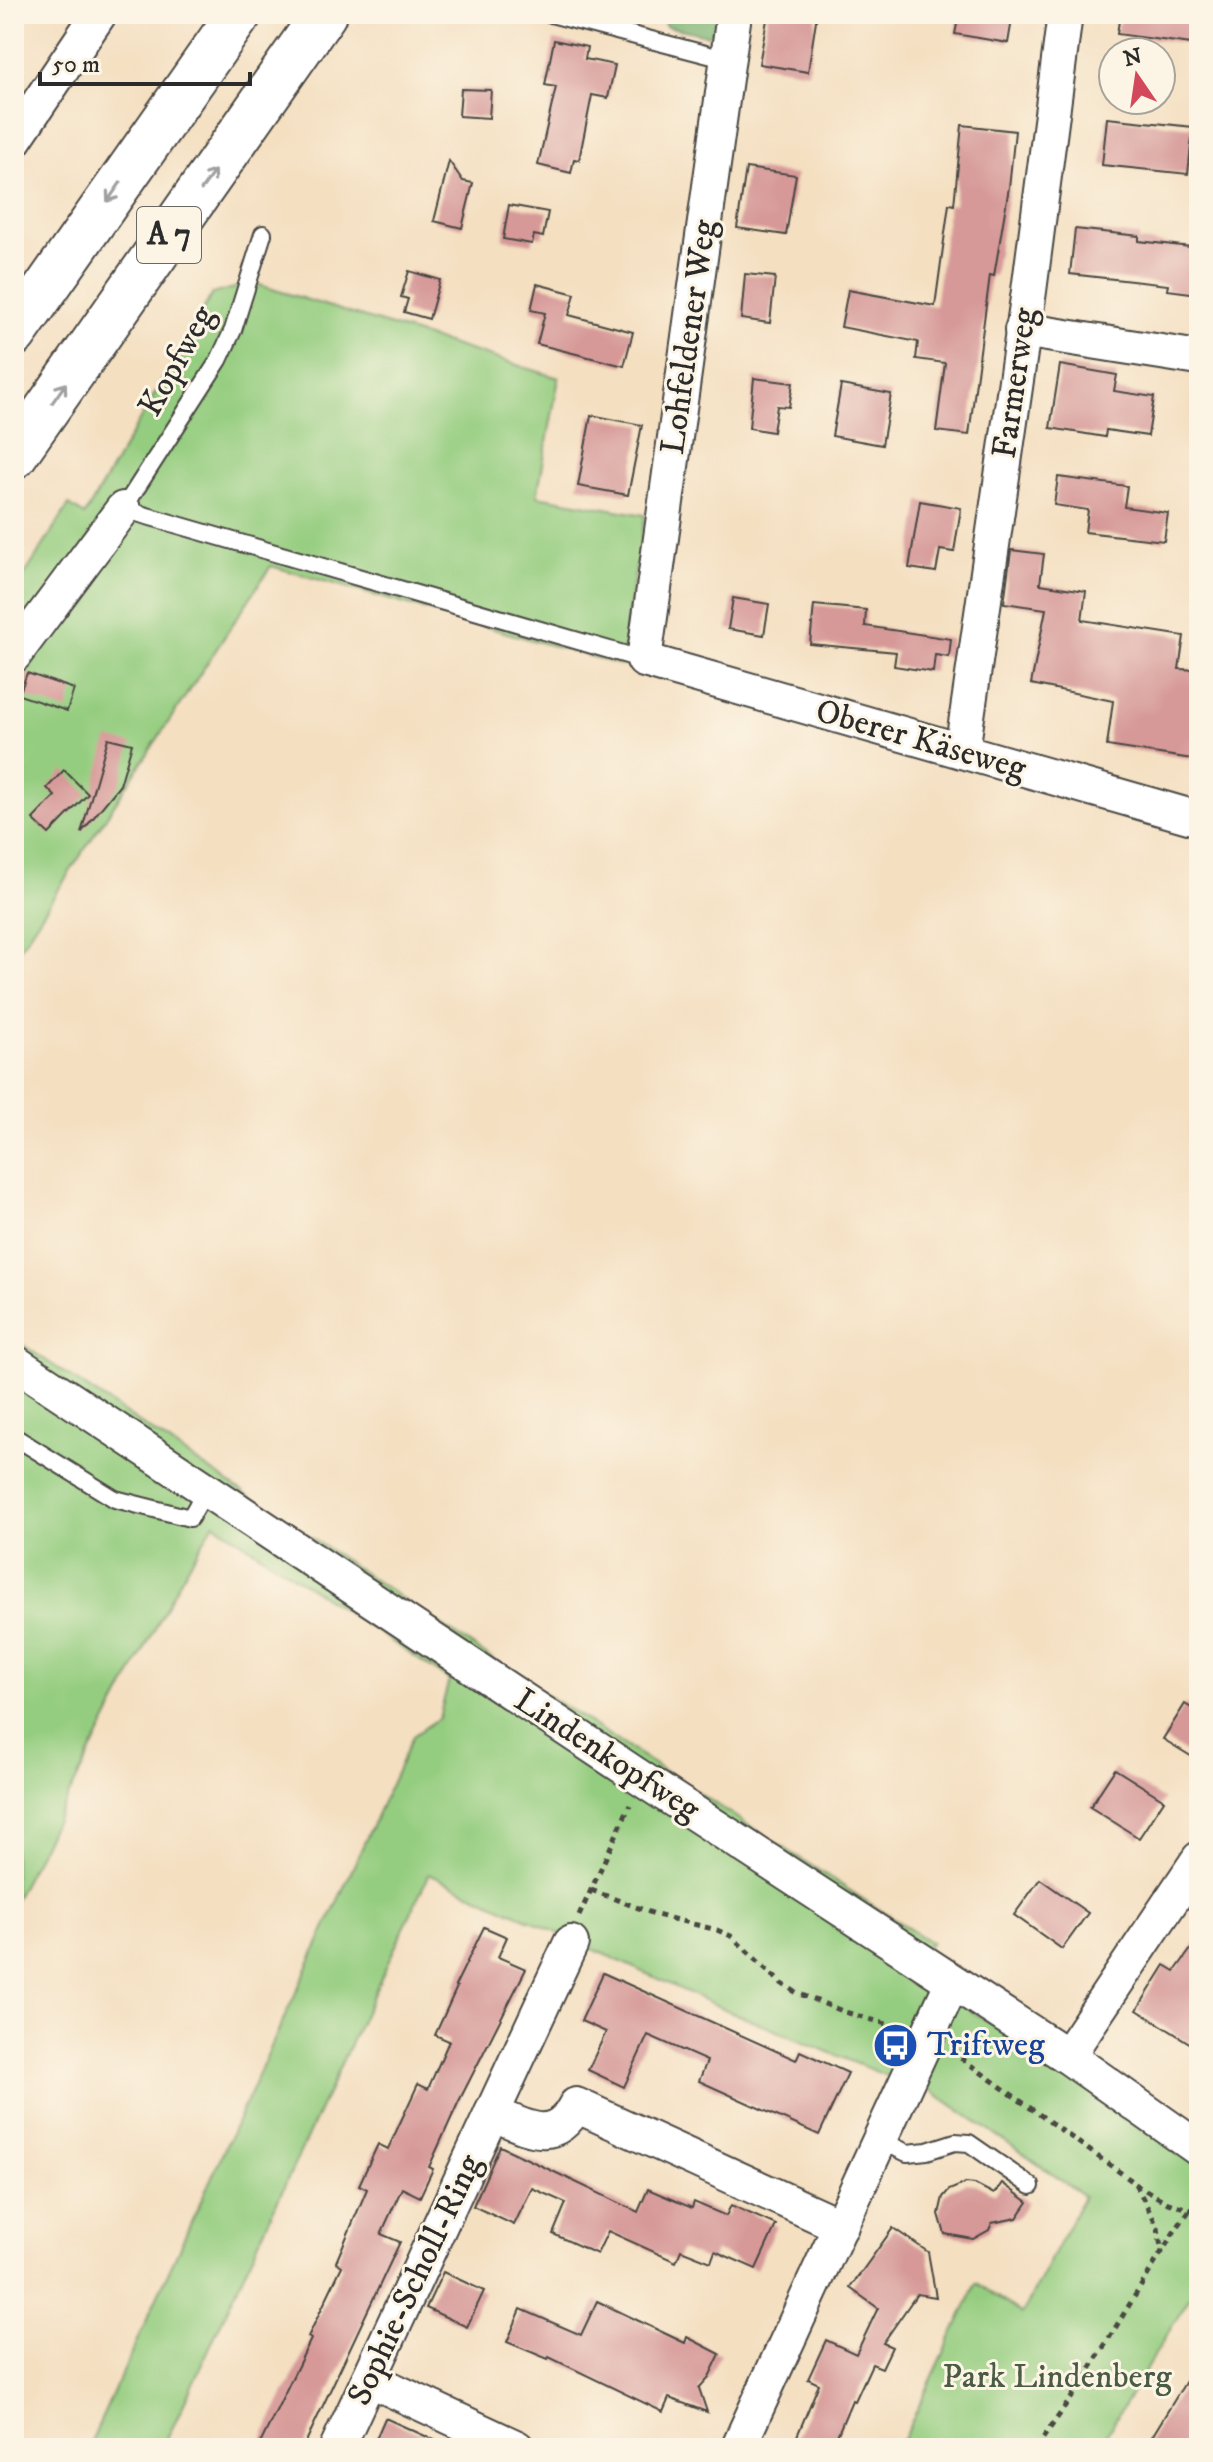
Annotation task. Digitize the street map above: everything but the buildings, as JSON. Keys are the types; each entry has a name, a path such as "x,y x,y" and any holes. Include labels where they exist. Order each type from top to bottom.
{"highway":[{"name":"A 7","path":"14,334 239,14"},
{"name":"A 7","path":"14,456 324,14"}],"street":[{"path":"14,140 99,14"},
{"name":"Lohfeldener Weg","path":"644,660 734,14"},
{"name":"Farmerweg","path":"962,751 1065,14"},
{"path":"1022,330 1199,358"},
{"path":"14,655 123,509"},
{"name":"Oberer Käseweg","path":"644,660 1199,819"},
{"name":"Lindenkopfweg","path":"14,1362 642,1779 1067,2056 1199,2149"},
{"path":"1067,2056 1199,1859"},
{"name":"Sophie-Scholl-Ring","path":"337,2448 571,1943"},
{"path":"738,2448 880,2140 920,2034 952,1983"},
{"name":"Sophie-Scholl-Ring","path":"492,2113 541,2131 565,2122 576,2105 841,2226"},
{"path":"369,2379 517,2448"}],"lane":[{"path":"551,14 728,60"},
{"name":"Kopfweg","path":"123,509 219,360 233,330 263,234"},
{"path":"123,509 644,660"},
{"path":"18,1439 115,1499 190,1518 206,1490"},
{"path":"880,2140 907,2153 927,2151 955,2142 969,2143 1031,2186"}],"path":[{"path":"571,1943 571,1935 642,1779"},
{"path":"591,1890 657,1915 717,1930 740,1943 781,1983 797,1993 845,2012 920,2034 1135,2183 1168,2203 1199,2212"},
{"path":"1135,2183 1158,2228 1162,2254"},
{"path":"1036,2448 1079,2387 1189,2211"}],"green space":[{"path":"659,14 724,14 714,34 706,35 666,26"},
{"path":"253,283 559,378 537,496 645,515 625,632 624,666 271,566 14,957 14,592 69,505 85,515 212,294"},
{"name":"Park Lindenberg","path":"14,1339 525,1681 931,1943 903,1974 934,1986 1199,2162 1199,2282 1098,2448 899,2448 977,2283 1022,2314 1084,2196 926,2087 906,2084 724,2009 429,1874 163,2448 88,2448 413,1736 439,1718 449,1680 214,1523 179,1582 14,1901"}],"place":[{"name":"Triftweg","path":"896,2045"}]}
